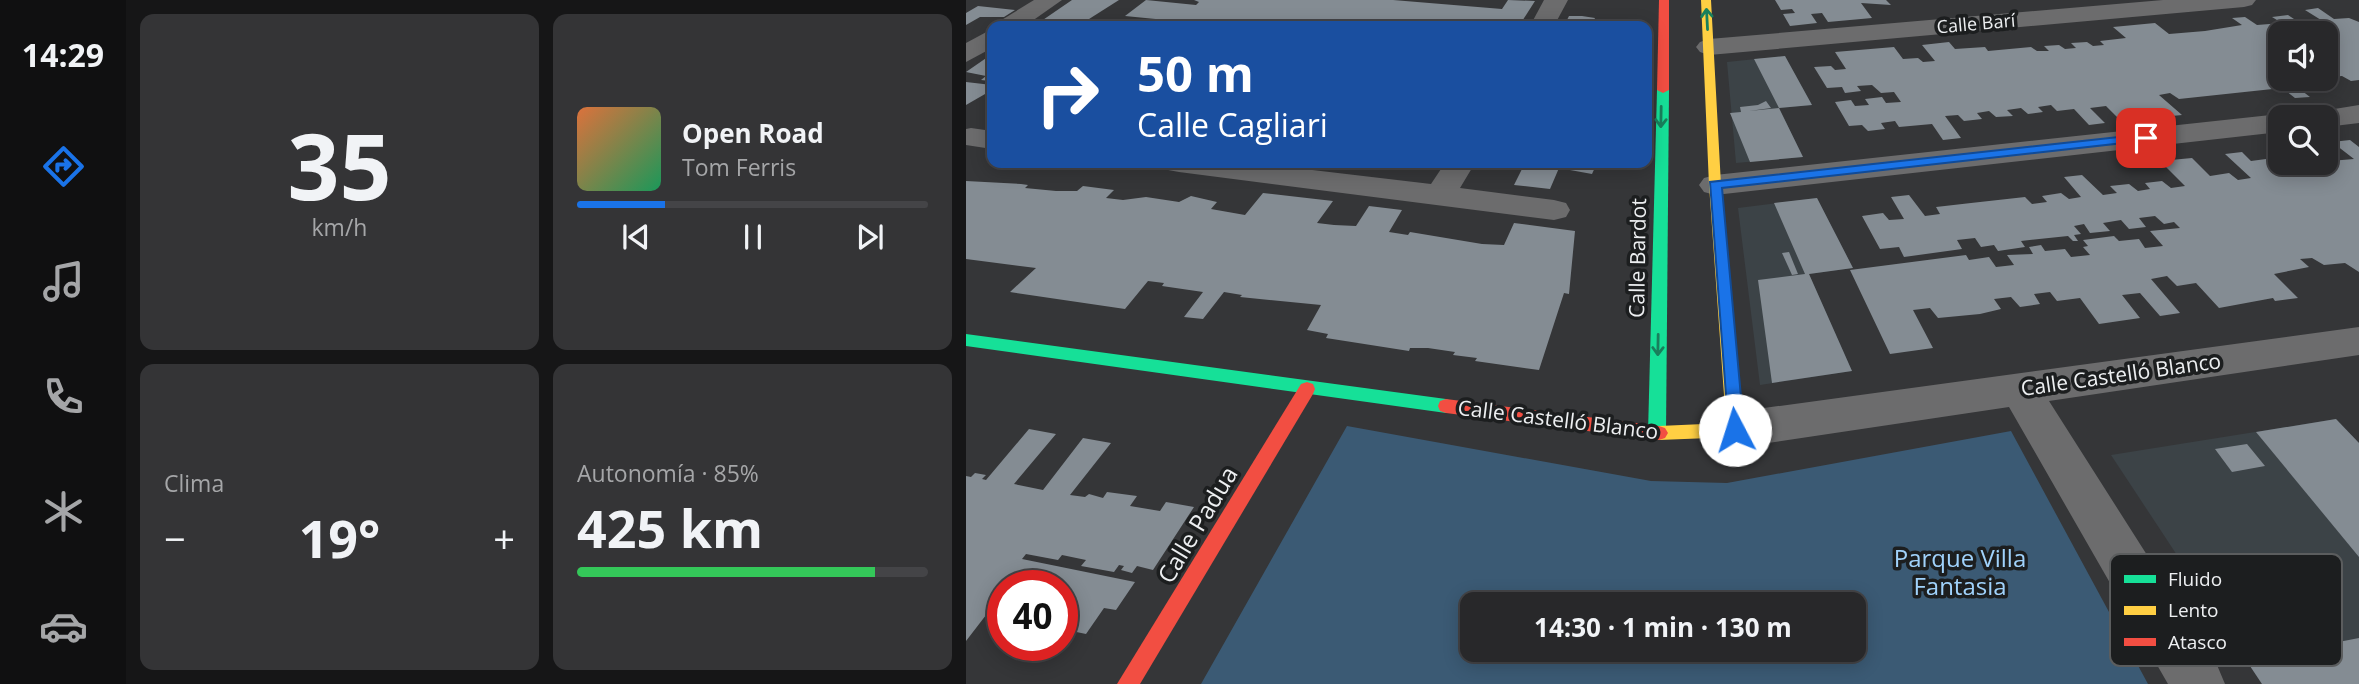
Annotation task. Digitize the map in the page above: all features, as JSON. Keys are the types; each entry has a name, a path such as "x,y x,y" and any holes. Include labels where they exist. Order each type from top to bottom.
{"street":[{"path":"1545,21 1556,0"},
{"name":"Calle Bardot","path":"1657,433 1654,88 1664,0"},
{"path":"1706,0 1715,185 1735,430"},
{"name":"Calle Barí","path":"1709,47 2244,0"},
{"path":"1015,21 1041,1"},
{"path":"966,54 987,40"},
{"path":"2338,117 2359,114"},
{"path":"1715,185 2268,124"},
{"path":"1220,168 1554,209"},
{"path":"1440,195 1457,168"},
{"name":"Calle Castelló Blanco","path":"966,340 1307,389 1657,433 1735,430 2359,341"},
{"name":"Calle Padua","path":"1128,684 1307,389"},
{"path":"2020,389 2120,554"},
{"path":"2187,666 2198,684"}],"shaded area":[{"path":"1785,56 1812,105 1779,108 1803,157 1736,163 1727,62"},
{"path":"1817,198 1853,268 1809,274 1852,371 1760,385 1738,208"},
{"path":"2336,419 2359,443 2359,684 2262,684 2250,666 2342,666 2342,554 2176,554 2111,455"}],"green space":[{"name":"Parque Villa Fantasia","path":"1347,426 1651,481 1727,483 2011,431 2110,614 2110,666 2138,666 2148,684 1201,684"}],"building":[{"path":"1072,0 1119,0 1086,21 1041,21"},
{"path":"1146,0 1196,5 1199,2 1194,0 1393,0 1502,9 1508,0 1535,1 1522,21 1176,21 1125,16"},
{"path":"1775,0 1886,0 1891,5 1861,3 1872,18 1828,22 1822,13 1811,14 1817,23 1790,26 1783,14 1795,13 1792,9 1781,10"},
{"path":"978,6 1015,10 1004,17 980,17 966,25 966,13"},
{"path":"2318,8 2334,19 2349,18 2359,22 2359,80 2351,81 2338,76 2338,21 2297,21 2321,20 2305,10"},
{"path":"2288,15 2297,21 2279,21 2272,17"},
{"path":"1569,16 1595,18 1594,21 1566,21"},
{"path":"2245,17 2257,25 2268,24 2268,89 2179,99 2170,93 2159,95 2182,115 2121,121 2106,106 2090,108 2105,123 2089,125 2074,109 2057,111 2051,105 2038,107 2043,112 2028,114 2021,108 2007,110 2013,116 1996,117 1989,111 1977,113 1982,119 1964,121 1958,115 1945,116 1961,138 1943,140 1932,124 1899,127 1895,121 1881,123 1885,129 1868,131 1862,125 1849,126 1835,102 1851,100 1855,106 1869,105 1865,99 1882,97 1886,103 1901,102 1894,92 1881,93 1872,85 1857,86 1861,91 1845,93 1842,87 1827,88 1814,67 1846,69 1835,52 1894,47 1903,59 1918,58 1923,62 1935,61 1922,45 1949,42 1955,49 1985,47 1988,51 2031,47 2037,51 2049,51 2044,46 2076,48 2071,43 2104,45 2100,41 2126,38 2113,27 2155,23 2169,34 2242,25 2232,18"},
{"path":"1785,56 1812,105 1779,108 1754,59"},
{"path":"987,57 987,81 981,80 986,76 966,72"},
{"path":"966,82 987,84 987,93 966,105"},
{"path":"2286,91 2302,91 2310,97 2295,98"},
{"path":"1766,101 1771,108 1749,111 1779,108 1803,157 1750,162 1730,113 1741,112 1740,107"},
{"path":"2350,140 2359,147 2359,272 2345,263 2324,265 2312,258 2300,259 2309,267 2274,274 2298,298 2275,301 2273,298 2219,308 2196,283 2177,286 2167,276 2151,279 2180,313 2160,316 2140,293 2122,295 2140,318 2099,324 2080,298 2057,301 2050,292 2034,294 2040,304 2020,307 2011,297 1994,299 2001,309 1980,314 1938,318 1930,308 1913,310 1933,348 1890,354 1850,270 1966,255 1969,260 1989,257 1996,267 2014,265 2007,255 2033,254 2029,247 2041,245 2045,251 2065,249 2071,257 2090,255 2083,247 2088,246 2083,240 2114,236 2119,241 2139,239 2145,248 2163,246 2150,231 2180,228 2174,222 2164,224 2155,216 2139,218 2146,227 2129,229 2121,220 2103,223 2110,231 2090,233 2084,224 2074,226 2081,234 2074,235 2078,241 2073,241 2068,236 2021,241 2025,247 1998,251 1994,245 1981,247 1975,238 1957,240 1962,249 1904,257 1899,247 1880,249 1862,216 1883,213 1889,220 1904,219 1891,197 1909,195 1925,216 1940,214 1936,207 2025,197 2032,204 2047,202 2042,196 2061,193 2069,199 2081,197 2064,177 2082,175 2103,195 2117,193 2110,186 2129,184 2138,191 2150,189 2145,183 2162,181 2171,188 2185,186 2160,161 2192,158 2210,176 2229,173 2238,180 2251,178 2225,154 2242,152 2251,161 2266,159 2268,175 2338,175 2338,160 2354,159 2338,147 2338,141"},
{"path":"1522,168 1559,168 1550,189 1514,185"},
{"path":"1559,168 1595,168 1592,174"},
{"path":"966,181 1021,184 1028,185 1025,188 1056,191 1077,191 1083,186 1114,190 1106,198 1123,200 1146,197 1179,202 1191,196 1217,202 1211,209 1245,215 1263,193 1333,201 1317,223 1356,226 1369,206 1402,210 1389,232 1408,235 1410,232 1482,244 1504,245 1514,223 1575,231 1569,294 1564,293 1539,370 1475,361 1477,358 1453,355 1455,352 1428,348 1410,348 1409,351 1326,338 1328,334 1307,330 1321,305 1240,297 1242,295 1224,292 1203,319 1184,317 1203,292 1162,286 1164,283 1148,281 1125,309 1010,292 1036,268 966,259"},
{"path":"1817,198 1853,268 1809,274 1852,371 1772,383 1758,280 1805,274 1774,203"},
{"path":"1789,252 1798,274 1792,275 1782,253"},
{"path":"2336,419 2359,443 2359,557 2256,432"},
{"path":"1029,429 1056,434 1014,484 1043,490 1083,438 1111,443 1070,495 1085,497 1089,494 1103,498 1107,492 1137,496 1130,506 1160,511 1166,502 1194,507 1153,570 1137,566 1132,573 1121,570 1124,566 1119,565 1114,572 1081,566 1086,560 1062,555 1058,560 1026,554 1022,559 1076,570 987,570 987,614 966,641 966,476 971,477 975,473 986,475 982,479 986,480"},
{"path":"2247,444 2265,466 2232,472 2215,449"},
{"path":"1078,570 1135,582 1116,610 1104,608 1086,634 1078,632"},
{"path":"2359,638 2359,684 2262,684 2250,666 2342,666 2342,641"}],"traffic: fast":[{"path":"1657,433 1663,90"},
{"path":"966,340 1446,406"}],"traffic: slow":[{"path":"1659,433 1735,430 1715,185 1706,0"}],"traffic: jam":[{"path":"1663,90 1664,0"},
{"path":"1128,684 1307,389"},
{"path":"1446,406 1659,433"}],"route":[{"path":"1735,430 1715,185 2146,138"}]}
